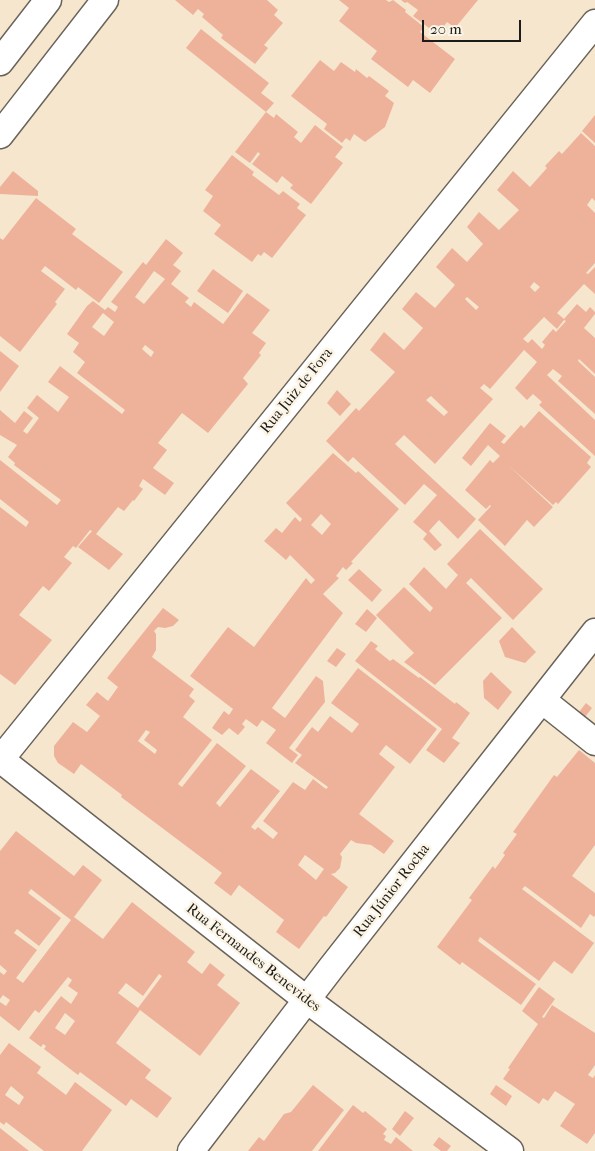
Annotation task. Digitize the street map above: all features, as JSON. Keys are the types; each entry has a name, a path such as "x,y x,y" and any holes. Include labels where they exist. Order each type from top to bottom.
{"street":[{"path":"0,62 48,0"},
{"path":"0,135 105,0"},
{"name":"Rua Juiz de Fora","path":"0,760 595,23"},
{"name":"Rua Júnior Rocha","path":"191,1151 595,632"},
{"path":"542,700 595,742"},
{"name":"Rua Fernandes Benevides","path":"0,760 307,1000 510,1151"}],"building":[{"path":"175,0 267,0 278,10 274,15 283,23 264,45 268,48 255,64 221,38 223,35 202,17 204,14 198,9 193,15"},
{"path":"339,0 386,0 389,2 393,0 424,27 420,32 455,59 430,93 413,80 408,87 371,59 377,51 339,21 349,8"},
{"path":"401,0 478,0 455,28 447,22 442,29 437,25 433,31 413,16 418,10"},
{"path":"201,29 269,83 261,93 274,103 266,112 186,48"},
{"path":"320,60 334,71 341,62 355,72 356,69 367,78 369,76 389,91 385,96 394,103 385,127 365,142 354,134 350,141 346,138 342,143 324,129 327,124 291,96"},
{"path":"266,112 274,118 276,114 298,132 294,137 301,143 315,125 343,147 335,157 343,163 311,204 290,188 293,185 282,176 277,183 252,164 260,154 258,152 250,163 235,152"},
{"path":"595,115 595,143 582,131"},
{"path":"581,133 595,146 595,201 592,198 587,205 595,213 595,263 586,273 588,274 595,267 595,294 584,284 557,313 564,319 577,304 586,312 590,307 595,312 584,328 595,338 595,374 579,359 578,361 595,377 595,414 558,381 562,376 553,369 547,375 595,420 595,456 539,405 542,402 533,394 527,400 515,388 537,362 524,350 490,389 484,384 480,388 493,399 435,464 404,435 395,444 476,519 458,539 439,520 429,531 442,545 435,551 423,539 427,534 413,522 437,495 424,484 405,505 353,457 348,462 326,441 356,408 359,411 395,372 370,350 384,332 404,350 423,328 402,309 416,292 435,308 455,285 436,267 452,248 467,262 483,244 467,227 479,212 499,230 519,210 497,190 513,171 530,187 559,151 562,154","holes":["534,282 540,287 535,292 530,287","467,297 479,307 476,310 465,299","544,317 557,329 564,320 566,321 556,332 553,329 542,342 545,345 542,349 532,339 528,343 523,339","431,396 448,412 444,416 426,400"]},
{"path":"232,155 254,172 252,175 279,195 283,191 300,204 297,208 306,215 272,258 264,252 261,256 258,254 252,262 214,234 221,225 203,211 213,196 205,190"},
{"path":"13,171 38,191 38,196 0,194 0,187"},
{"path":"36,198 76,229 72,234 123,272 99,303 78,287 76,290 45,266 41,271 65,289 55,302 57,304 20,352 0,336 0,238 3,240"},
{"path":"166,239 183,253 173,265 181,271 171,284 189,298 185,302 191,307 194,302 223,324 247,293 270,310 252,333 266,343 259,353 261,355 243,378 248,384 208,433 182,413 158,443 167,450 153,468 174,483 165,495 143,479 139,486 143,489 134,501 124,511 118,507 96,534 123,554 109,570 78,547 92,531 90,530 76,548 73,546 64,557 72,563 49,591 43,586 19,615 52,640 15,685 0,674 0,507 26,527 29,522 0,499 0,460 57,505 61,500 14,465 15,463 8,457 17,445 0,435 0,410 15,423 24,411 33,418 23,431 27,434 39,418 27,408 37,395 58,412 69,397 48,382 60,366 122,414 125,410 77,373 85,362 73,352 79,343 67,334 87,306 93,301 105,310 108,307 115,312 118,307 111,302 143,262 146,265","holes":["154,271 165,279 144,304 135,297","103,313 114,322 104,336 92,327","145,345 154,352 151,357 142,349"]},
{"path":"213,269 243,291 228,313 197,291"},
{"path":"0,351 19,366 0,392"},
{"path":"337,390 351,404 340,416 327,403"},
{"path":"539,411 591,457 587,463 591,467 558,504 556,502 553,505 508,465 553,507 534,527 527,520 505,546 478,520 491,506 486,509 465,490 490,460 493,463 500,456 488,445 471,466 462,458 490,423 506,436 501,442 504,444 521,425 524,428"},
{"path":"333,453 356,473 358,471 399,509 351,562 353,563 346,570 343,567 336,576 339,578 323,594 343,613 272,708 285,718 316,676 323,681 325,702 289,748 298,755 292,763 266,743 276,730 262,720 257,727 246,719 242,724 245,727 238,735 229,728 222,735 212,728 224,711 229,715 233,709 190,676 228,627 254,647 306,578 311,584 315,580 290,555 286,560 264,541 276,528 282,533 295,517 300,522 302,519 286,503","holes":["321,514 331,524 322,535 311,525"]},
{"path":"480,529 543,589 513,620 471,578 466,583 502,618 435,685 404,662 414,653 376,615 404,587 430,612 433,608 409,584 424,567 446,589 458,575 447,564"},
{"path":"359,569 382,590 372,602 348,580"},
{"path":"163,608 179,620 173,626 158,627 154,631 156,634 156,650 152,657 194,689 189,696 195,701 183,717 212,740 178,784 182,787 217,743 246,766 216,803 220,807 251,769 280,791 251,827 255,830 258,827 273,839 278,833 263,821 293,782 305,790 313,779 326,789 328,787 295,763 302,755 295,750 312,727 318,732 330,716 352,733 359,724 331,703 358,668 437,729 410,764 386,745 379,754 395,767 359,814 394,841 384,854 371,845 356,843 351,840 340,854 342,857 340,868 331,874 348,887 299,949 276,932 284,920 239,885 231,896 214,883 222,873 121,797 122,795 81,764 74,774 58,763 54,756 54,746 73,722 87,732 100,716 86,705 97,692 108,701 118,687 107,678","holes":["146,730 150,732 144,740 157,750 155,754 138,741","305,855 324,869 316,880 298,865"]},
{"path":"367,609 377,618 366,632 355,624"},
{"path":"512,627 536,652 525,663 505,657 499,641"},
{"path":"371,641 378,646 375,649 390,661 393,659 470,713 452,738 460,743 444,763 426,750 442,729 355,661"},
{"path":"337,648 346,654 336,667 327,661"},
{"path":"491,672 512,692 498,710 484,698 483,681"},
{"path":"586,703 592,708 585,717 579,712"},
{"path":"579,750 595,763 595,845 572,876 595,893 595,915 594,917 590,914 581,928 525,886 522,889 594,943 572,974 554,961 539,981 480,937 478,941 536,984 521,1005 462,962 460,965 437,947 472,900 469,898 493,866 495,869 505,855 503,853 517,834 513,832 554,775 557,777"},
{"path":"16,831 74,876 83,865 102,880 74,917 103,939 132,902 195,952 187,962 202,974 210,963 225,975 217,985 240,1003 200,1056 140,1010 116,1043 151,1070 145,1078 172,1098 157,1118 131,1099 126,1106 80,1072 78,1075 44,1049 46,1046 43,1044 41,1047 29,1038 61,996 71,1004 78,993 68,986 72,980 68,977 39,1013 35,1010 19,1031 0,1016 0,1002 6,1006 10,1000 3,995 0,999 0,972 4,975 7,971 0,965 0,851","holes":["31,889 71,920 23,983 16,978 37,950 14,933 17,929 39,946 61,918 28,893","159,974 162,976 138,1008 118,993 126,983 143,996","65,1013 75,1021 65,1035 55,1028"]},
{"path":"539,987 555,999 542,1017 544,1018 552,1005 595,1033 595,1065 588,1075 593,1078 595,1075 595,1133 587,1144 560,1126 575,1104 555,1091 548,1101 543,1098 539,1104 503,1079 510,1069 508,1068 538,1024 522,1011"},
{"path":"9,1043 41,1067 37,1073 66,1095 75,1082 112,1110 82,1151 44,1151 6,1122 4,1125 0,1122 0,1055","holes":["11,1086 24,1097 19,1105 5,1095"]},
{"path":"313,1085 344,1110 312,1151 248,1151 259,1137 264,1141 284,1114 291,1112"},
{"path":"496,1085 512,1096 506,1106 490,1094"},
{"path":"353,1105 363,1113 365,1111 387,1129 383,1134 386,1136 384,1140 391,1144 396,1137 413,1151 318,1151"},
{"path":"405,1111 414,1118 400,1136 392,1129"},
{"path":"0,1128 29,1151 0,1151"},
{"path":"439,1137 451,1146 447,1151 441,1151 433,1145"}]}
